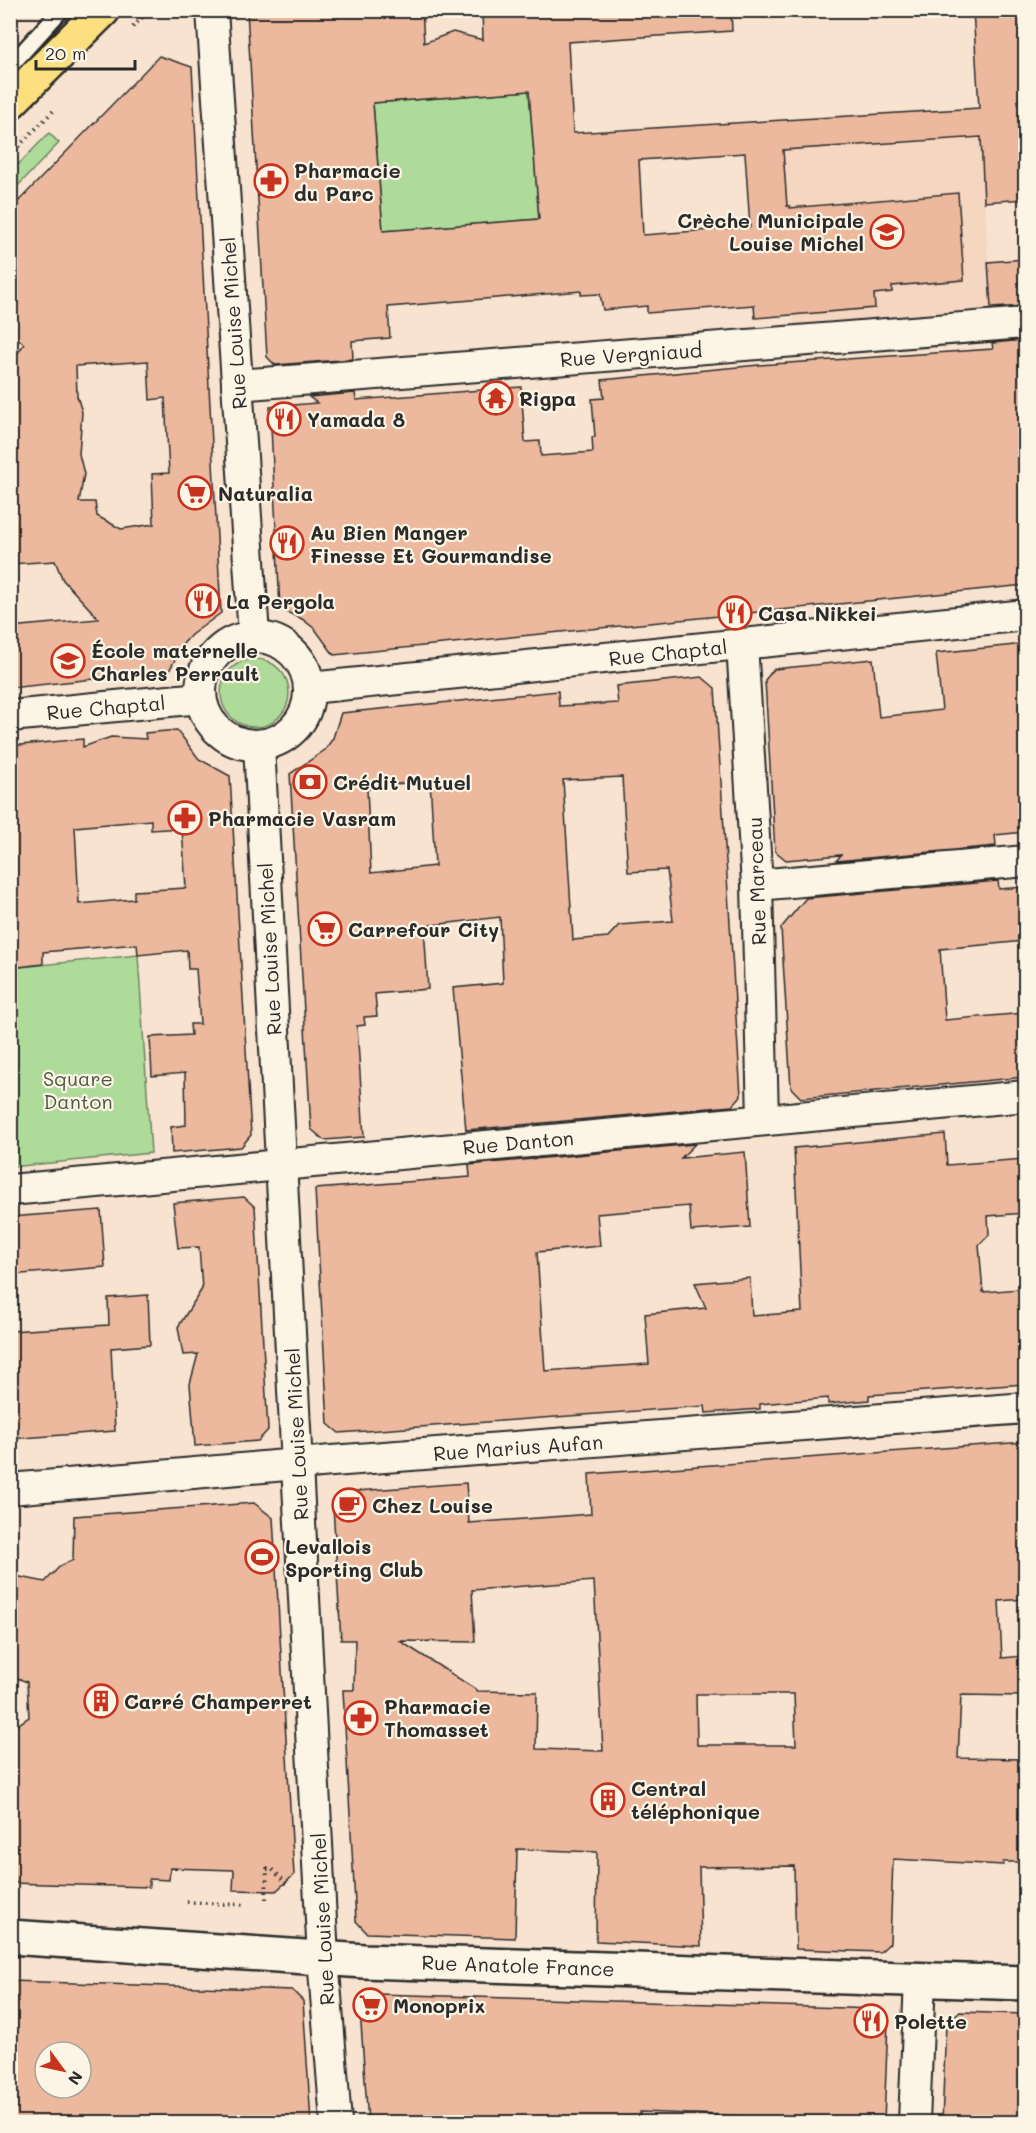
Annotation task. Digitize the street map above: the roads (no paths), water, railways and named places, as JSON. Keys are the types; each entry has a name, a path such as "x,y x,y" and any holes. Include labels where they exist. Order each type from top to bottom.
{"main road":[{"path":"10,102 103,10"},
{"name":"Rue Anatole France","path":"10,1937 323,1958 1026,1983"}],"street":[{"name":"Rue Louise Michel","path":"213,10 254,636"},
{"name":"Rue Vergniaud","path":"237,385 1026,323"},
{"name":"Rue Chaptal","path":"309,688 1026,615"},
{"path":"254,636 269,638 284,645 300,660 309,688 308,703 295,728 283,738 259,745 241,744 226,737 214,727 206,714 201,698 204,672 210,660 221,648 235,640 254,636"},
{"name":"Rue Marceau","path":"742,644 757,885 763,1118"},
{"name":"Rue Chaptal","path":"10,716 201,698"},
{"name":"Rue Louise Michel","path":"259,745 279,1164 323,1958 336,2122"},
{"path":"757,885 1026,861"},
{"name":"Rue Danton","path":"10,1190 763,1118 1026,1096"},
{"name":"Rue Marius Aufan","path":"10,1489 297,1464 1026,1408"},
{"path":"914,2122 920,1979"}],"lane":[{"path":"10,66 62,10"}],"place":[{"name":"Pharmacie du Parc","path":"271,181"},
{"name":"Crèche Municipale Louise Michel","path":"887,232"},
{"name":"Rigpa","path":"496,398"},
{"name":"Yamada 8","path":"284,419"},
{"name":"Naturalia","path":"195,493"},
{"name":"Au Bien Manger Finesse Et Gourmandise","path":"287,543"},
{"name":"La Pergola","path":"203,601"},
{"name":"Casa Nikkei","path":"735,613"},
{"name":"École maternelle Charles Perrault","path":"68,661"},
{"name":"Crédit Mutuel","path":"310,782"},
{"name":"Pharmacie Vasram","path":"185,818"},
{"name":"Carrefour City","path":"325,929"},
{"name":"Chez Louise","path":"349,1505"},
{"name":"Levallois Sporting Club","path":"262,1557"},
{"name":"Carré Champerret","path":"101,1701"},
{"name":"Pharmacie Thomasset","path":"361,1718"},
{"name":"Central téléphonique","path":"608,1800"},
{"name":"Monoprix","path":"370,2005"},
{"name":"Polette","path":"871,2021"}],"park label":[{"name":"Square Danton","path":"78,1090"}]}
